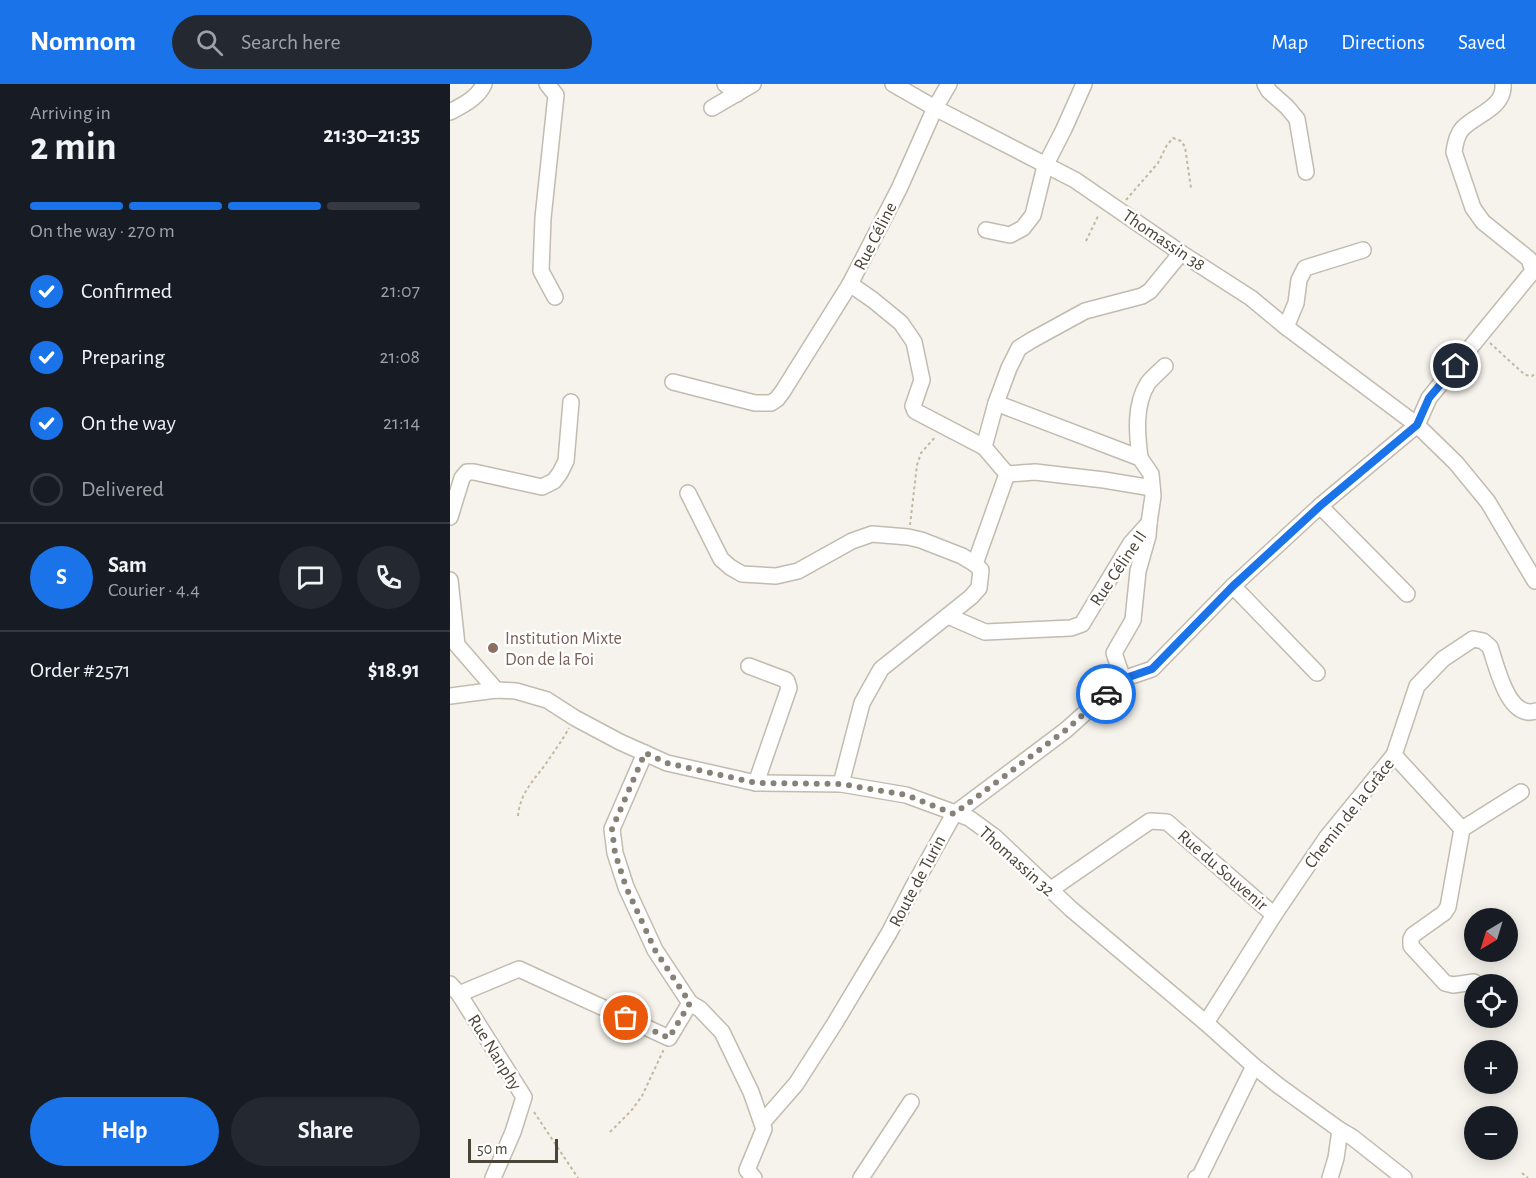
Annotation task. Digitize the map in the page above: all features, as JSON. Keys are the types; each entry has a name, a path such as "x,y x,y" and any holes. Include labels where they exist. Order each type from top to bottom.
{"street":[{"path":"450,112 470,101 484,84"},
{"path":"547,84 556,95 543,218 541,271 555,297"},
{"path":"712,108 731,89 753,84"},
{"name":"Thomassin 38","path":"893,84 1075,180 1251,298 1417,425 1456,463 1488,502 1535,581"},
{"name":"Rue Céline","path":"949,84 935,108 899,189 850,284 901,323 914,342 922,380 913,405 915,411 984,447 1007,474"},
{"path":"986,230 1010,235 1023,228 1033,215 1045,166 1084,84"},
{"path":"1265,84 1297,119 1306,172"},
{"name":"Route de Turin","path":"762,1123 796,1084 841,1013 889,933 954,814 1066,730 1123,679 1152,669 1233,586 1320,506 1417,425 1429,398 1534,270 1529,259 1483,222 1473,208 1454,152 1461,130 1498,103 1503,95 1503,84"},
{"path":"1286,327 1296,303 1299,280 1305,268 1364,250"},
{"path":"984,447 996,403 1019,348 1085,311 1142,296 1150,291 1181,253"},
{"path":"673,382 755,403 771,403 783,392 850,284"},
{"name":"Rue Céline II","path":"948,616 985,632 1071,628 1082,624 1131,543 1149,523 1153,496 1151,474 1140,458 1138,414 1149,382 1165,366"},
{"path":"450,517 462,478 467,472 543,487 554,482 566,461 571,402"},
{"path":"996,403 1140,458"},
{"path":"975,564 1007,474 1035,472 1152,488"},
{"path":"688,493 721,560 742,574 776,576 798,571 852,541 872,534 908,537 962,556 981,570 979,588 971,597 881,669 862,703 841,784"},
{"path":"1320,506 1407,594"},
{"path":"1123,679 1114,653 1133,620 1138,572 1148,536 1149,523"},
{"path":"450,580 457,645 496,690"},
{"path":"1233,586 1317,673"},
{"name":"Chemin de la Grâce","path":"1206,1023 1274,915 1327,837 1395,755 1417,686 1443,659 1473,639 1483,641 1490,647 1510,701 1520,711 1536,711"},
{"path":"749,666 786,680 789,688 756,783"},
{"name":"Thomassin 32","path":"450,696 496,690 516,691 548,700 620,742 667,763 756,783 841,784 906,795 969,818 995,837 1120,952 1254,1066 1404,1178"},
{"path":"645,753 612,829 615,853 626,887 655,950 690,1003 700,1009 722,1032 751,1092 764,1130 747,1175"},
{"path":"1395,755 1462,829"},
{"path":"1464,983 1453,985 1445,983 1411,946 1411,939 1449,907 1462,829 1521,792"},
{"name":"Rue du Souvenir","path":"1050,890 1150,821 1160,821 1167,822 1274,915"},
{"name":"Rue Nanphy","path":"493,1178 513,1132 524,1097 454,989 519,969 669,1038"},
{"path":"669,1038 690,1003"},
{"path":"1196,1178 1200,1176 1254,1066"},
{"path":"861,1178 911,1102"},
{"path":"1330,1178 1340,1130"}],"path":[{"path":"1118,209 1158,163 1173,138 1181,141 1185,147 1191,188"},
{"path":"1086,241 1105,200"},
{"path":"1482,334 1525,375 1532,376 1536,373"},
{"path":"908,537 917,465 921,453 946,427"},
{"path":"518,816 526,790 563,738 574,717"},
{"path":"610,1132 642,1096 669,1038"},
{"path":"524,1097 578,1178"},
{"path":"1522,1173 1528,1178"}],"way so far":[{"path":"626,1018 669,1038 690,1003 655,950 626,887 615,853 612,829 645,753 667,763 756,783 841,784 906,795 954,814 1066,730 1106,694"}],"place":[{"name":"Institution Mixte Don de la Foi","path":"493,648"}],"route":[{"path":"1106,694 1123,679 1152,669 1233,586 1320,506 1417,425 1429,398 1456,366"}]}
